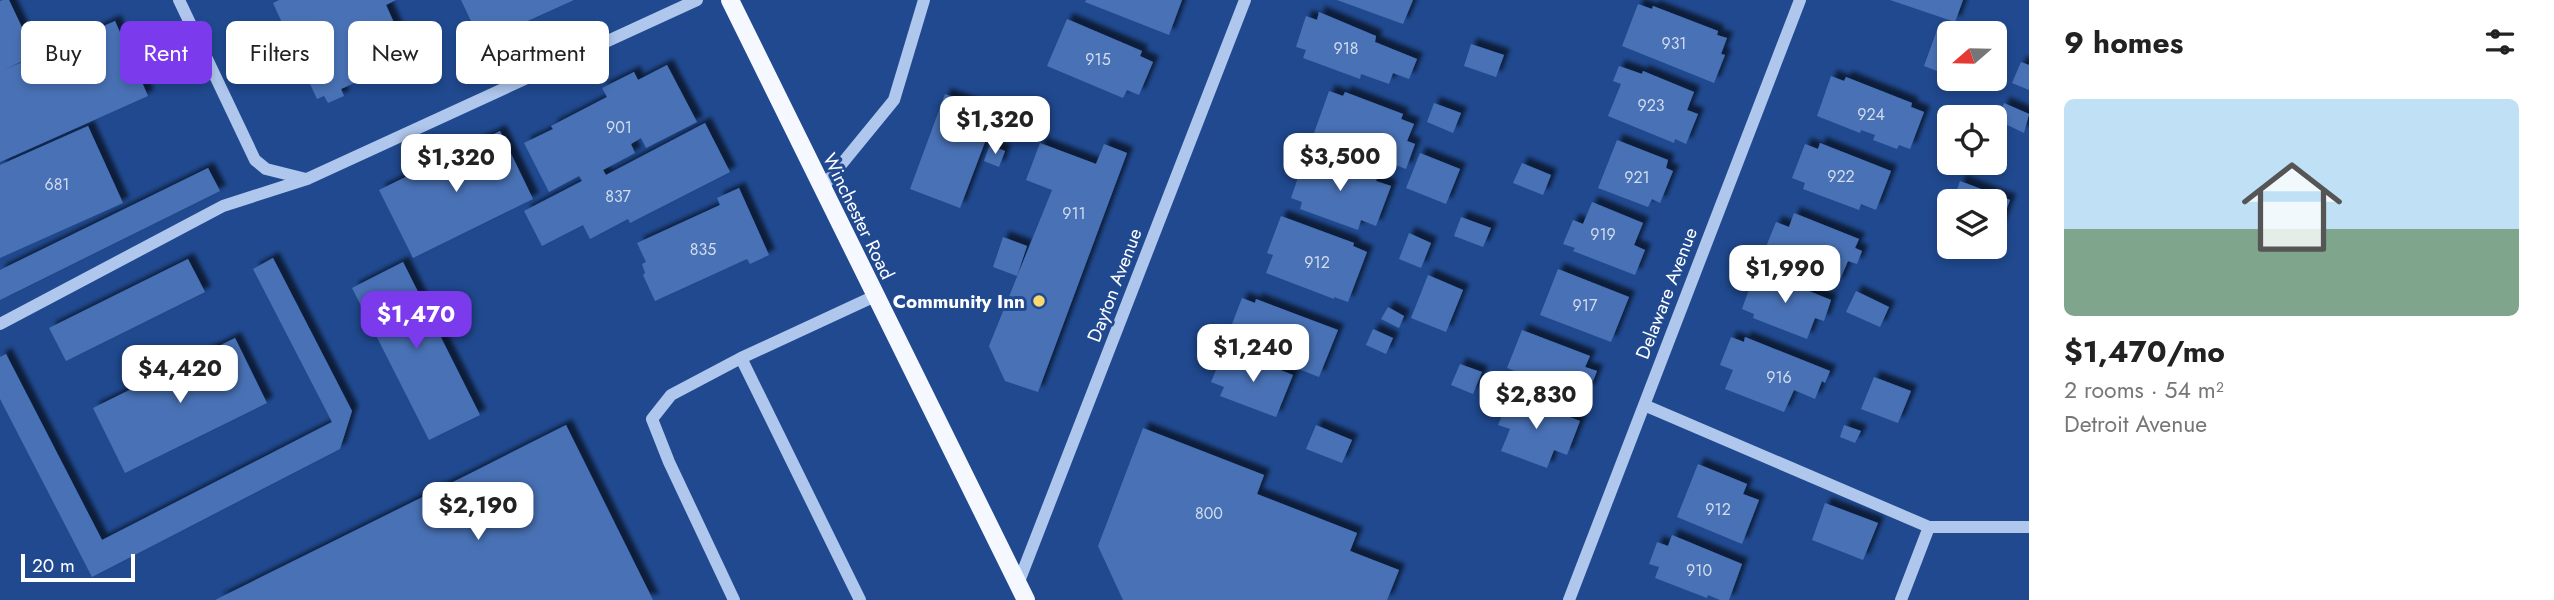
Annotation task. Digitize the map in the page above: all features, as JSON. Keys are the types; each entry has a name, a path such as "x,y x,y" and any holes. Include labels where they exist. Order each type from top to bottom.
{"main road":[{"name":"Winchester Road","path":"730,0 1022,592"}],"street":[{"path":"179,0 255,160 266,169 307,179"},
{"path":"0,324 223,206 307,179 697,0"},
{"path":"822,188 894,100 924,0"},
{"name":"Dayton Avenue","path":"1022,592 1245,0"},
{"name":"Delaware Avenue","path":"1569,600 1800,0"},
{"path":"734,600 669,462 652,419 671,395 741,358 875,296"},
{"path":"741,358 859,600"},
{"path":"1644,405 1929,527 2029,527"},
{"path":"1901,600 1929,527"}],"building":[{"path":"9,0 21,25 21,62 4,70 21,62 21,84 106,84 106,25 115,21 120,32 120,84 143,84 148,96 0,162 0,1"},
{"path":"279,0 396,0 386,5 393,21 348,21 348,84 352,84 341,89 344,96 328,103 324,96 317,99 310,84 334,84 334,21 281,21 273,3"},
{"path":"461,0 574,0 528,21 471,21"},
{"path":"1182,0 1169,35 1085,2"},
{"path":"1337,0 1413,0 1403,24"},
{"path":"1890,0 1963,0 1955,21"},
{"path":"1638,4 1652,9 1653,6 1718,31 1717,35 1727,38 1721,54 1725,55 1714,83 1622,46"},
{"path":"1319,12 1376,36 1375,42 1417,59 1409,79 1393,73 1389,84 1361,74 1360,79 1303,58 1306,50 1296,47 1306,16 1317,20"},
{"path":"1067,19 1142,51 1140,56 1153,62 1139,95 1127,90 1123,98 1047,66"},
{"path":"1937,30 1937,71 1924,66"},
{"path":"1471,44 1504,55 1496,77 1464,66"},
{"path":"2021,62 2029,65 2029,90 2012,83"},
{"path":"667,65 697,122 646,148 641,138 631,144 635,153 603,170 606,175 705,123 730,172 630,223 628,219 590,239 583,225 542,246 524,211 582,181 579,176 549,192 524,143 607,97 602,88 634,72 638,80"},
{"path":"1619,66 1642,74 1643,71 1694,92 1687,110 1698,114 1686,144 1675,139 1674,143 1608,116 1621,84 1613,81"},
{"path":"1831,76 1844,81 1846,77 1912,103 1911,107 1924,112 1910,149 1899,145 1897,149 1873,140 1875,135 1861,130 1860,133 1817,116"},
{"path":"1329,91 1343,96 1345,92 1403,114 1401,119 1414,124 1407,141 1415,144 1406,169 1385,161 1383,166 1324,144 1326,138 1314,133"},
{"path":"945,94 996,113 960,208 910,189"},
{"path":"1434,103 1461,113 1453,133 1427,122"},
{"path":"2004,103 2029,114 2024,133 2007,125 2007,105 2003,105"},
{"path":"88,126 123,203 0,258 0,165"},
{"path":"500,131 533,199 413,258 379,190"},
{"path":"1617,140 1668,160 1666,168 1673,171 1660,203 1652,199 1648,207 1598,188"},
{"path":"1040,143 1096,164 1104,144 1127,153 1038,392 1005,381 989,346 1052,190 1026,180"},
{"path":"1820,143 1891,171 1876,210 1861,204 1859,210 1803,189 1805,183 1792,178 1805,144 1818,149"},
{"path":"990,145 1005,151 999,167 984,161"},
{"path":"1420,153 1460,169 1446,204 1406,188"},
{"path":"1305,157 1319,162 1321,158 1377,178 1376,181 1391,186 1376,226 1361,220 1358,230 1300,209 1302,202 1291,198"},
{"path":"1522,163 1551,175 1543,195 1513,183"},
{"path":"208,168 220,191 0,300 0,270"},
{"path":"1960,181 1981,189 1957,189"},
{"path":"739,188 769,255 750,264 747,259 655,301 643,275 645,273 642,264 646,262 637,243 720,205 717,198"},
{"path":"1592,202 1643,223 1634,245 1645,250 1635,275 1573,251 1575,248 1563,244 1573,220 1583,224"},
{"path":"1794,213 1859,239 1855,248 1862,251 1857,264 1848,261 1838,284 1763,254 1776,222 1789,227"},
{"path":"1281,216 1354,243 1353,246 1367,252 1348,302 1266,273 1273,255 1267,253"},
{"path":"1461,217 1491,228 1483,247 1454,236"},
{"path":"1409,233 1431,243 1421,268 1399,259"},
{"path":"1003,237 1027,246 1017,276 993,267"},
{"path":"273,258 352,411 340,449 92,577 0,399 0,357 6,354 102,540 332,422 253,269"},
{"path":"188,259 205,292 66,361 49,328"},
{"path":"403,262 480,415 429,440 352,288"},
{"path":"1558,269 1629,297 1611,342 1540,315"},
{"path":"1428,275 1463,290 1446,332 1411,318"},
{"path":"1754,275 1768,281 1770,275 1831,300 1824,321 1815,318 1807,339 1753,318 1754,314 1742,309"},
{"path":"1856,291 1889,307 1880,327 1846,312"},
{"path":"1242,298 1255,303 1256,299 1338,330 1319,377 1239,346 1240,343 1227,337"},
{"path":"1388,307 1404,316 1399,328 1381,319"},
{"path":"1373,329 1393,338 1386,354 1366,345"},
{"path":"1522,330 1590,356 1585,367 1597,371 1589,391 1577,387 1573,398 1520,378 1522,374 1507,368"},
{"path":"1731,337 1744,342 1745,337 1830,371 1825,383 1822,381 1815,399 1794,390 1784,412 1725,389 1733,370 1720,365"},
{"path":"235,338 267,403 125,473 93,408"},
{"path":"1237,353 1293,375 1276,417 1220,396 1224,387 1211,382 1221,358 1233,363"},
{"path":"1460,364 1482,372 1473,394 1451,385"},
{"path":"1874,377 1911,391 1898,423 1861,409"},
{"path":"1511,394 1580,421 1567,455 1554,450 1547,468 1501,451 1510,429 1498,425"},
{"path":"566,425 653,600 215,600 471,473"},
{"path":"1316,425 1352,440 1342,463 1306,449"},
{"path":"1844,425 1861,431 1855,443 1840,437"},
{"path":"1143,428 1264,475 1257,494 1357,533 1350,551 1399,570 1387,600 1123,600 1098,546"},
{"path":"1698,464 1747,484 1743,494 1759,500 1742,544 1677,517"},
{"path":"1825,503 1878,523 1863,560 1812,540"},
{"path":"1672,535 1742,564 1729,600 1708,595 1707,598 1655,578 1659,567 1649,564 1657,542 1668,546"}],"place":[{"name":"Community Inn","path":"1039,301"}]}
